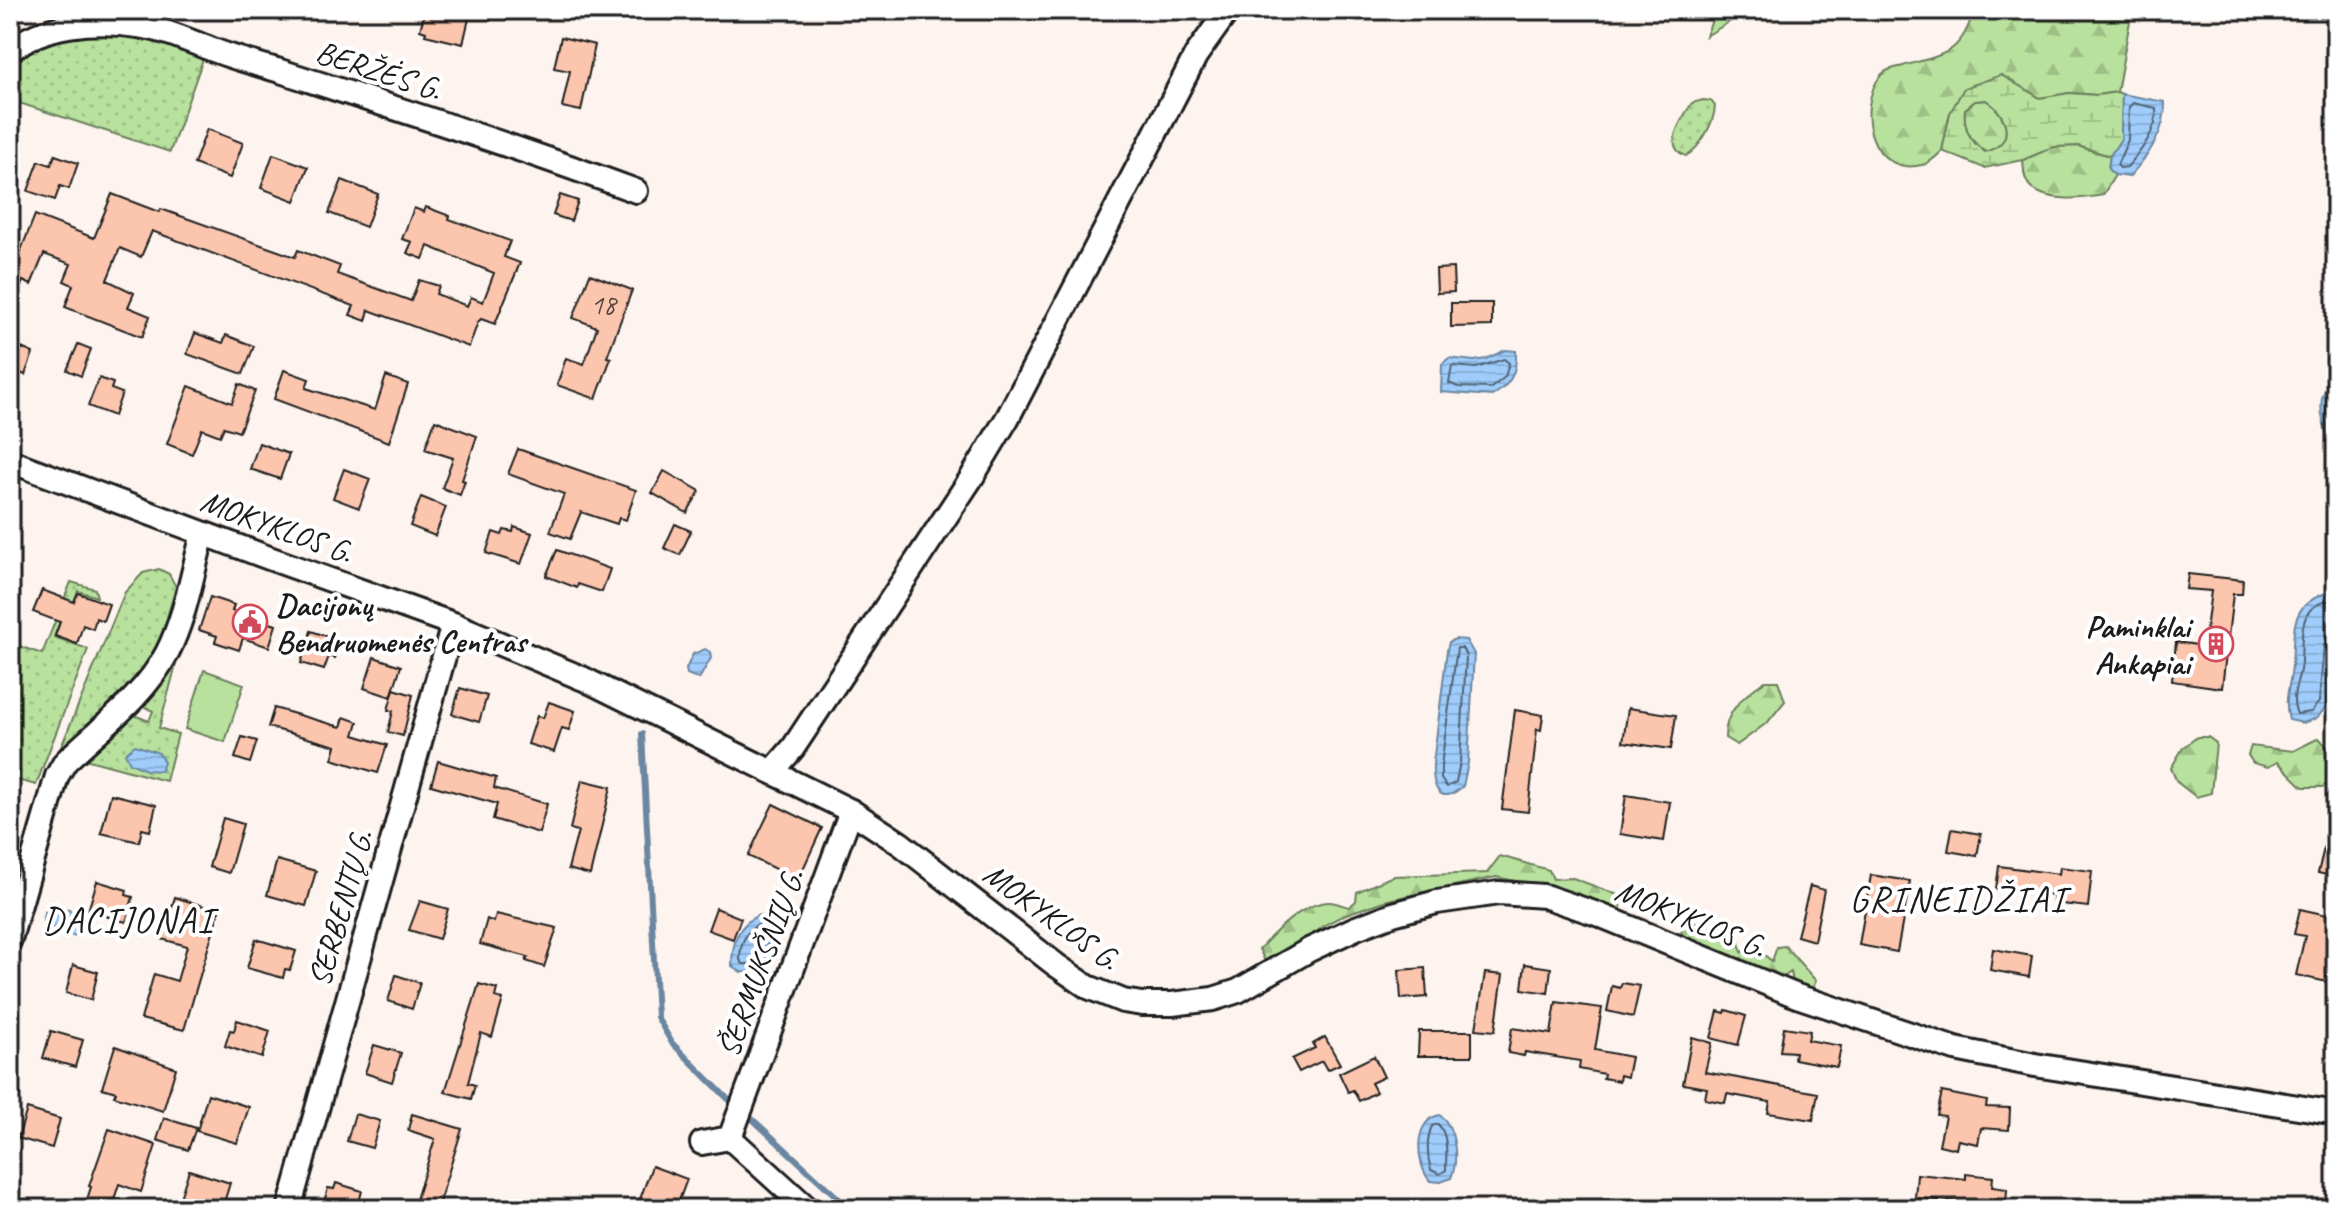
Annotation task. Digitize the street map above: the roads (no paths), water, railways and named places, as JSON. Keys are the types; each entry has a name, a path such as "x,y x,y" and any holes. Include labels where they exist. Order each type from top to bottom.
{"street":[{"path":"773,771 793,748 972,477 1008,417 1196,55 1226,13 1232,10"},
{"name":"BERŽĖS G.","path":"10,51 33,36 55,29 111,23 141,26 173,34 636,191"},
{"name":"MOKYKLOS G.","path":"10,461 453,624 584,679 851,811 901,844 1056,965 1088,987 1123,1001 1172,1004 1213,999 1238,991 1309,950 1356,928 1437,902 1499,893 1544,896 1597,914 1797,996 1955,1049 2035,1065 2336,1113"},
{"path":"10,939 57,776 65,762 140,691 166,655 184,606 203,534"},
{"name":"SERBENTŲ G.","path":"289,1209 453,624"},
{"name":"ŠERMUKŠNIŲ G.","path":"730,1138 851,811"},
{"path":"702,1143 730,1138 808,1209"}],"water":[{"path":"2122,94 2165,102 2163,123 2155,142 2129,177 2115,175 2108,169 2110,156 2121,139"},
{"path":"1505,350 1516,351 1514,372 1504,387 1492,396 1441,392 1442,364 1449,358 1474,361"},
{"path":"2336,376 2336,460 2321,405 2328,385"},
{"path":"2329,592 2336,592 2336,632 2329,659 2327,706 2317,718 2303,723 2289,720 2287,698 2296,620 2306,604"},
{"path":"1466,640 1474,654 1468,763 1463,786 1443,795 1434,780 1433,764 1447,650 1449,642"},
{"path":"705,649 710,652 711,658 699,679 687,674 693,654"},
{"path":"135,745 159,753 164,762 161,771 146,770 130,763 125,753"},
{"path":"51,908 69,910 83,919 80,932 73,936 46,926 43,922 45,912"},
{"path":"759,915 774,927 777,934 775,948 764,973 741,972 732,966 735,943 741,929"},
{"path":"1440,1115 1450,1128 1455,1154 1451,1178 1441,1182 1430,1181 1425,1174 1419,1144 1425,1125"}],"waterway":[{"path":"642,734 657,1017 672,1043 728,1099"},
{"path":"749,1116 850,1209"}],"place":[{"name":"Dacijonų Bendruomenės Centras","path":"250,622"},
{"name":"Paminklai Ankapiai","path":"2216,644"}],"district":[{"name":"GRINEIDŽIAI","path":"1958,898"},
{"name":"DACIJONAI","path":"128,919"}]}
